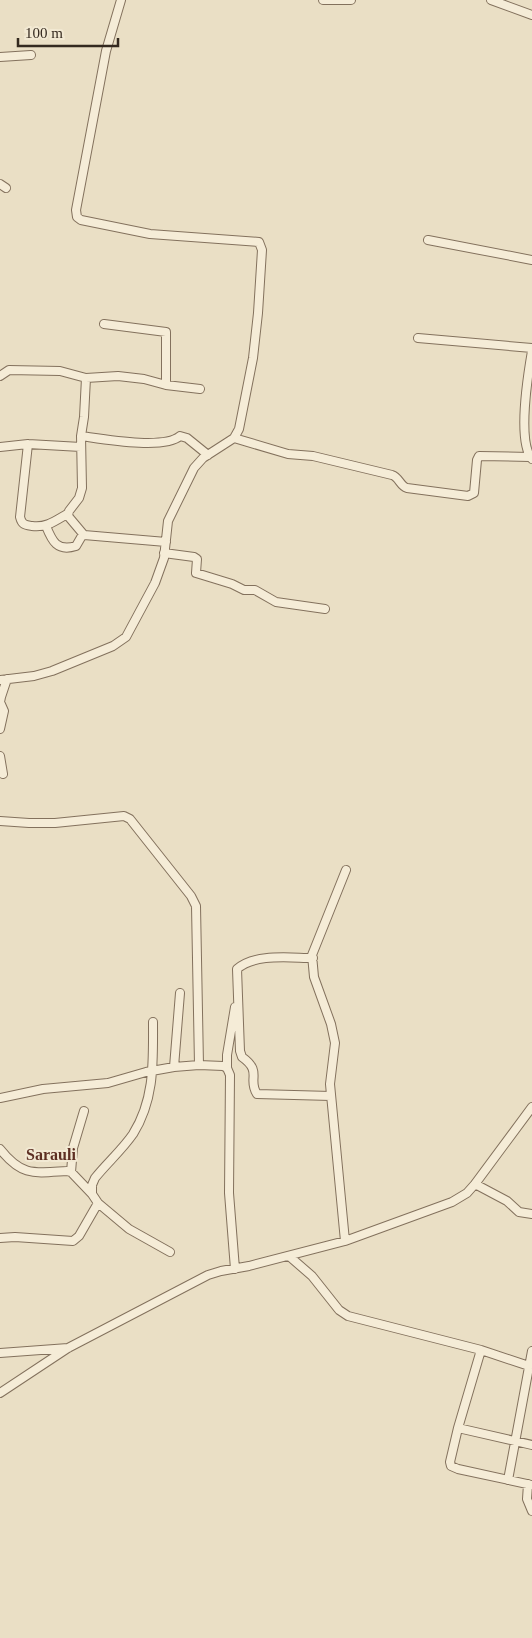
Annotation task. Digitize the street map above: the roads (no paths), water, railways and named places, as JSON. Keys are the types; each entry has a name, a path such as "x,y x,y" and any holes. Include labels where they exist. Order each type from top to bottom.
{"street":[{"path":"0,729 4,711 0,702 3,680 45,674 113,646 120,642 131,630 155,583 164,553 170,517 194,468 208,455 234,438 241,425 253,358 258,314 261,244 256,241 150,234 81,220 76,214 106,51 121,0"},
{"path":"323,0 351,0"},
{"path":"491,0 532,15"},
{"path":"0,57 31,55"},
{"path":"428,240 532,260"},
{"path":"104,324 166,332 166,385"},
{"path":"418,338 532,350 526,393 524,440 526,450 531,459"},
{"path":"0,376 9,370 60,371 86,378 118,376 200,390"},
{"path":"28,444 20,520 25,525 41,527 67,514 79,498 82,488 81,436 86,378"},
{"path":"81,436 138,443 175,440 180,436 187,438 208,455"},
{"path":"234,438 288,454 313,456 392,475 397,477 402,486 407,488 468,496 474,493 479,456 531,459"},
{"path":"0,447 28,444 81,447"},
{"path":"67,514 83,534 166,542"},
{"path":"46,526 53,542 62,547 76,546 83,534"},
{"path":"164,553 194,557 197,559 196,573 232,584 244,590 255,590 276,602 325,609"},
{"path":"0,756 3,774"},
{"path":"0,821 29,824 122,816 130,819 191,896 196,906 199,1065"},
{"path":"345,1241 331,1080 335,1052 334,1033 314,977 312,958 346,870"},
{"path":"312,958 266,959 242,966 236,972 241,1055 252,1064 256,1093 260,1095 332,1096"},
{"path":"174,1067 180,993"},
{"path":"235,1269 229,1193 230,1075 227,1068 227,1055 237,993"},
{"path":"92,1194 92,1185 95,1178 127,1142 139,1123 149,1099 153,1070 153,1022"},
{"path":"0,1098 43,1089 108,1083 153,1070 174,1067 199,1065 223,1066 227,1068"},
{"path":"0,1393 68,1348 212,1273 345,1241 452,1202 467,1193 475,1184 532,1107"},
{"path":"71,1172 73,1148 84,1111"},
{"path":"0,1149 9,1161 17,1167 37,1172 67,1170 71,1172 98,1203 129,1228 170,1252"},
{"path":"475,1184 507,1201 519,1212 532,1214"},
{"path":"0,1238 15,1237 73,1241 79,1236 98,1203"},
{"path":"289,1256 312,1276 339,1310 348,1316 481,1350 529,1366"},
{"path":"0,1353 68,1348"},
{"path":"481,1350 458,1428 450,1462 451,1466 530,1484 527,1499 532,1511"},
{"path":"508,1480 532,1351"},
{"path":"458,1428 532,1445"}],"district":[{"name":"Sarauli","path":"51,1154"}]}
